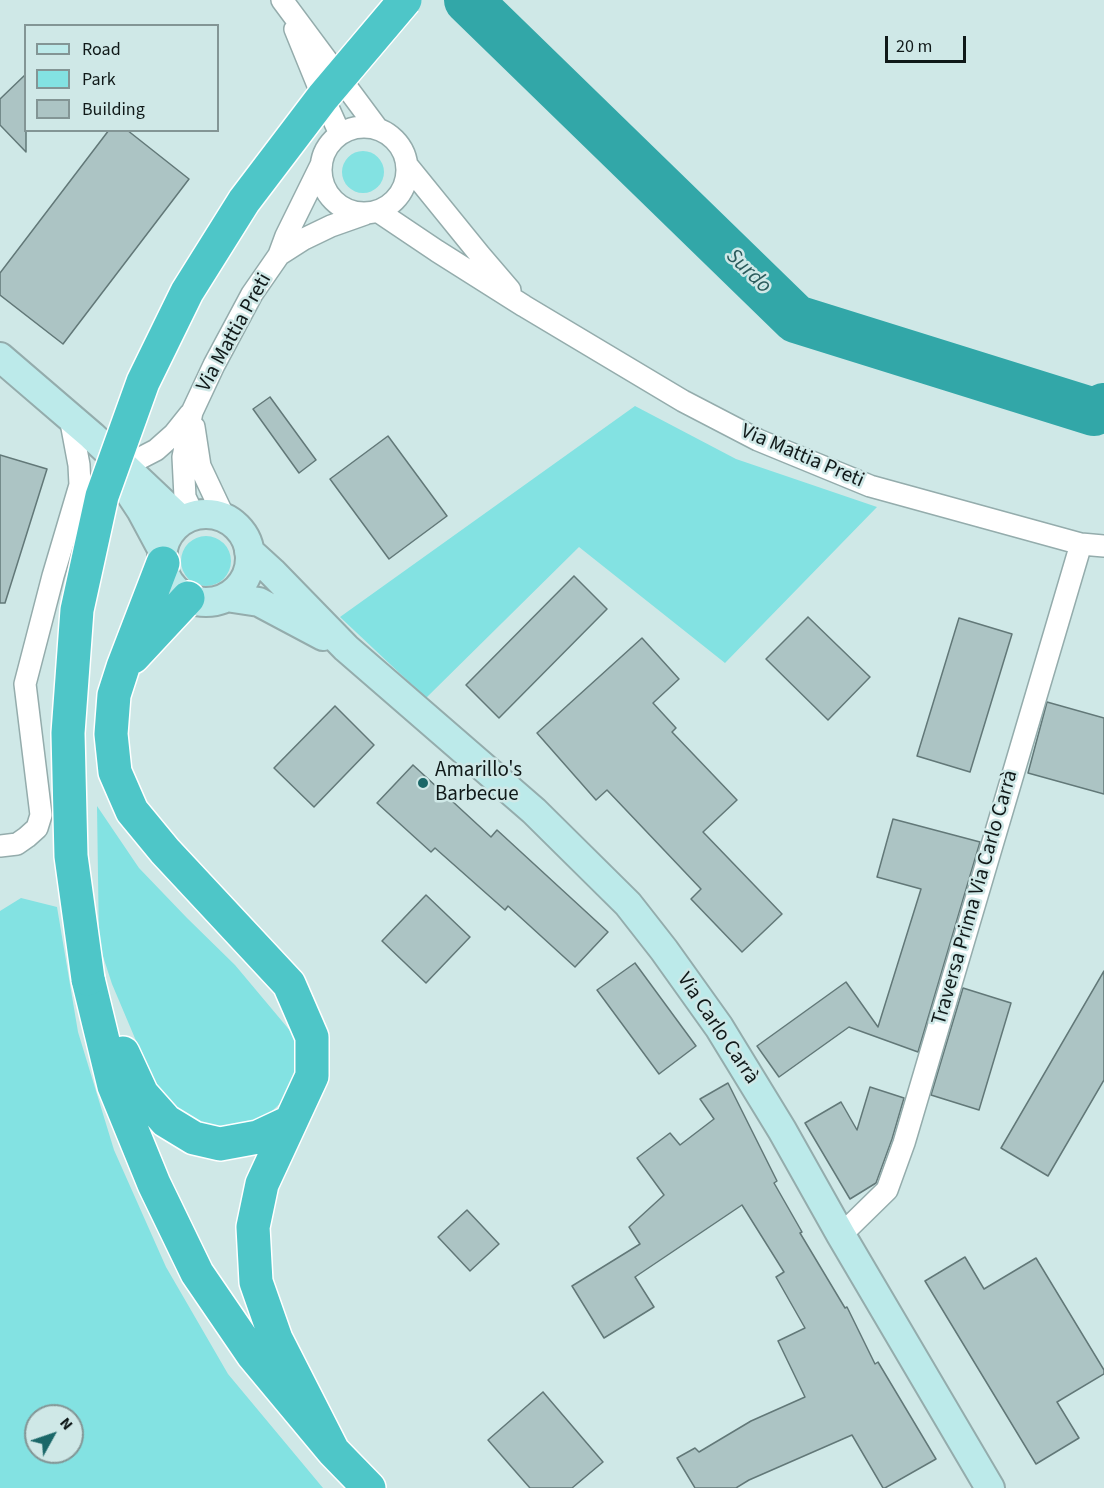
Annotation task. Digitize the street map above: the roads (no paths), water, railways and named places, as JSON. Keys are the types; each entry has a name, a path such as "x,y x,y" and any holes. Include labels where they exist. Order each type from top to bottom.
{"highway":[{"path":"369,1488 333,1451 253,1355 197,1273 154,1184 114,1086 88,979 71,856 68,733 77,610 102,496 142,382 187,292 244,201 323,97 405,0"},
{"path":"163,557 114,695 111,734 115,772 132,811 165,851 289,984 312,1037 312,1076 262,1184 253,1227 256,1282 276,1339 333,1451"},
{"path":"123,667 188,598"},
{"path":"88,979 142,1094 166,1122 194,1138 220,1143 258,1137 290,1122"}],"main road":[{"path":"0,357 188,519"},
{"path":"92,436 141,510 163,557 165,574 179,592 201,602 214,602 238,589 249,565 249,551 241,532 225,519 215,516 204,515 188,519 173,529 167,539 163,557"},
{"name":"Via Carlo Carrà","path":"249,551 346,648 534,811 628,904 719,1027 782,1130 990,1488"},
{"name":"Via Carlo Carrà","path":"226,597 258,602 346,648"}],"street":[{"name":"Via Mattia Preti","path":"279,255 331,226 392,204 401,194 407,181 405,154 398,143 389,134 377,128 284,3"},
{"path":"284,3 340,134 351,128 364,126 377,128"},
{"name":"Via Mattia Preti","path":"188,519 183,457 192,412 252,294 279,255 330,142 340,134"},
{"name":"Via Mattia Preti","path":"321,165 322,182 328,195 338,206 351,212 372,213 683,401 758,440 870,486 1081,544 1104,546"},
{"name":"Via Mattia Preti","path":"407,165 524,306"},
{"name":"Via Mattia Preti","path":"125,466 156,450 174,434 192,412"},
{"name":"Via Mattia Preti","path":"192,412 200,466 225,519"},
{"path":"0,846 17,844 27,837 37,828 41,815 26,684 53,576 81,484 70,417"},
{"name":"Traversa Prima Via Carlo Carrà","path":"841,1235 887,1190 904,1143 1081,544"}],"waterway":[{"name":"Surdo","path":"468,0 796,319 1094,412 1104,407"}],"place":[{"name":"Amarillo's Barbecue","path":"423,783"}]}
